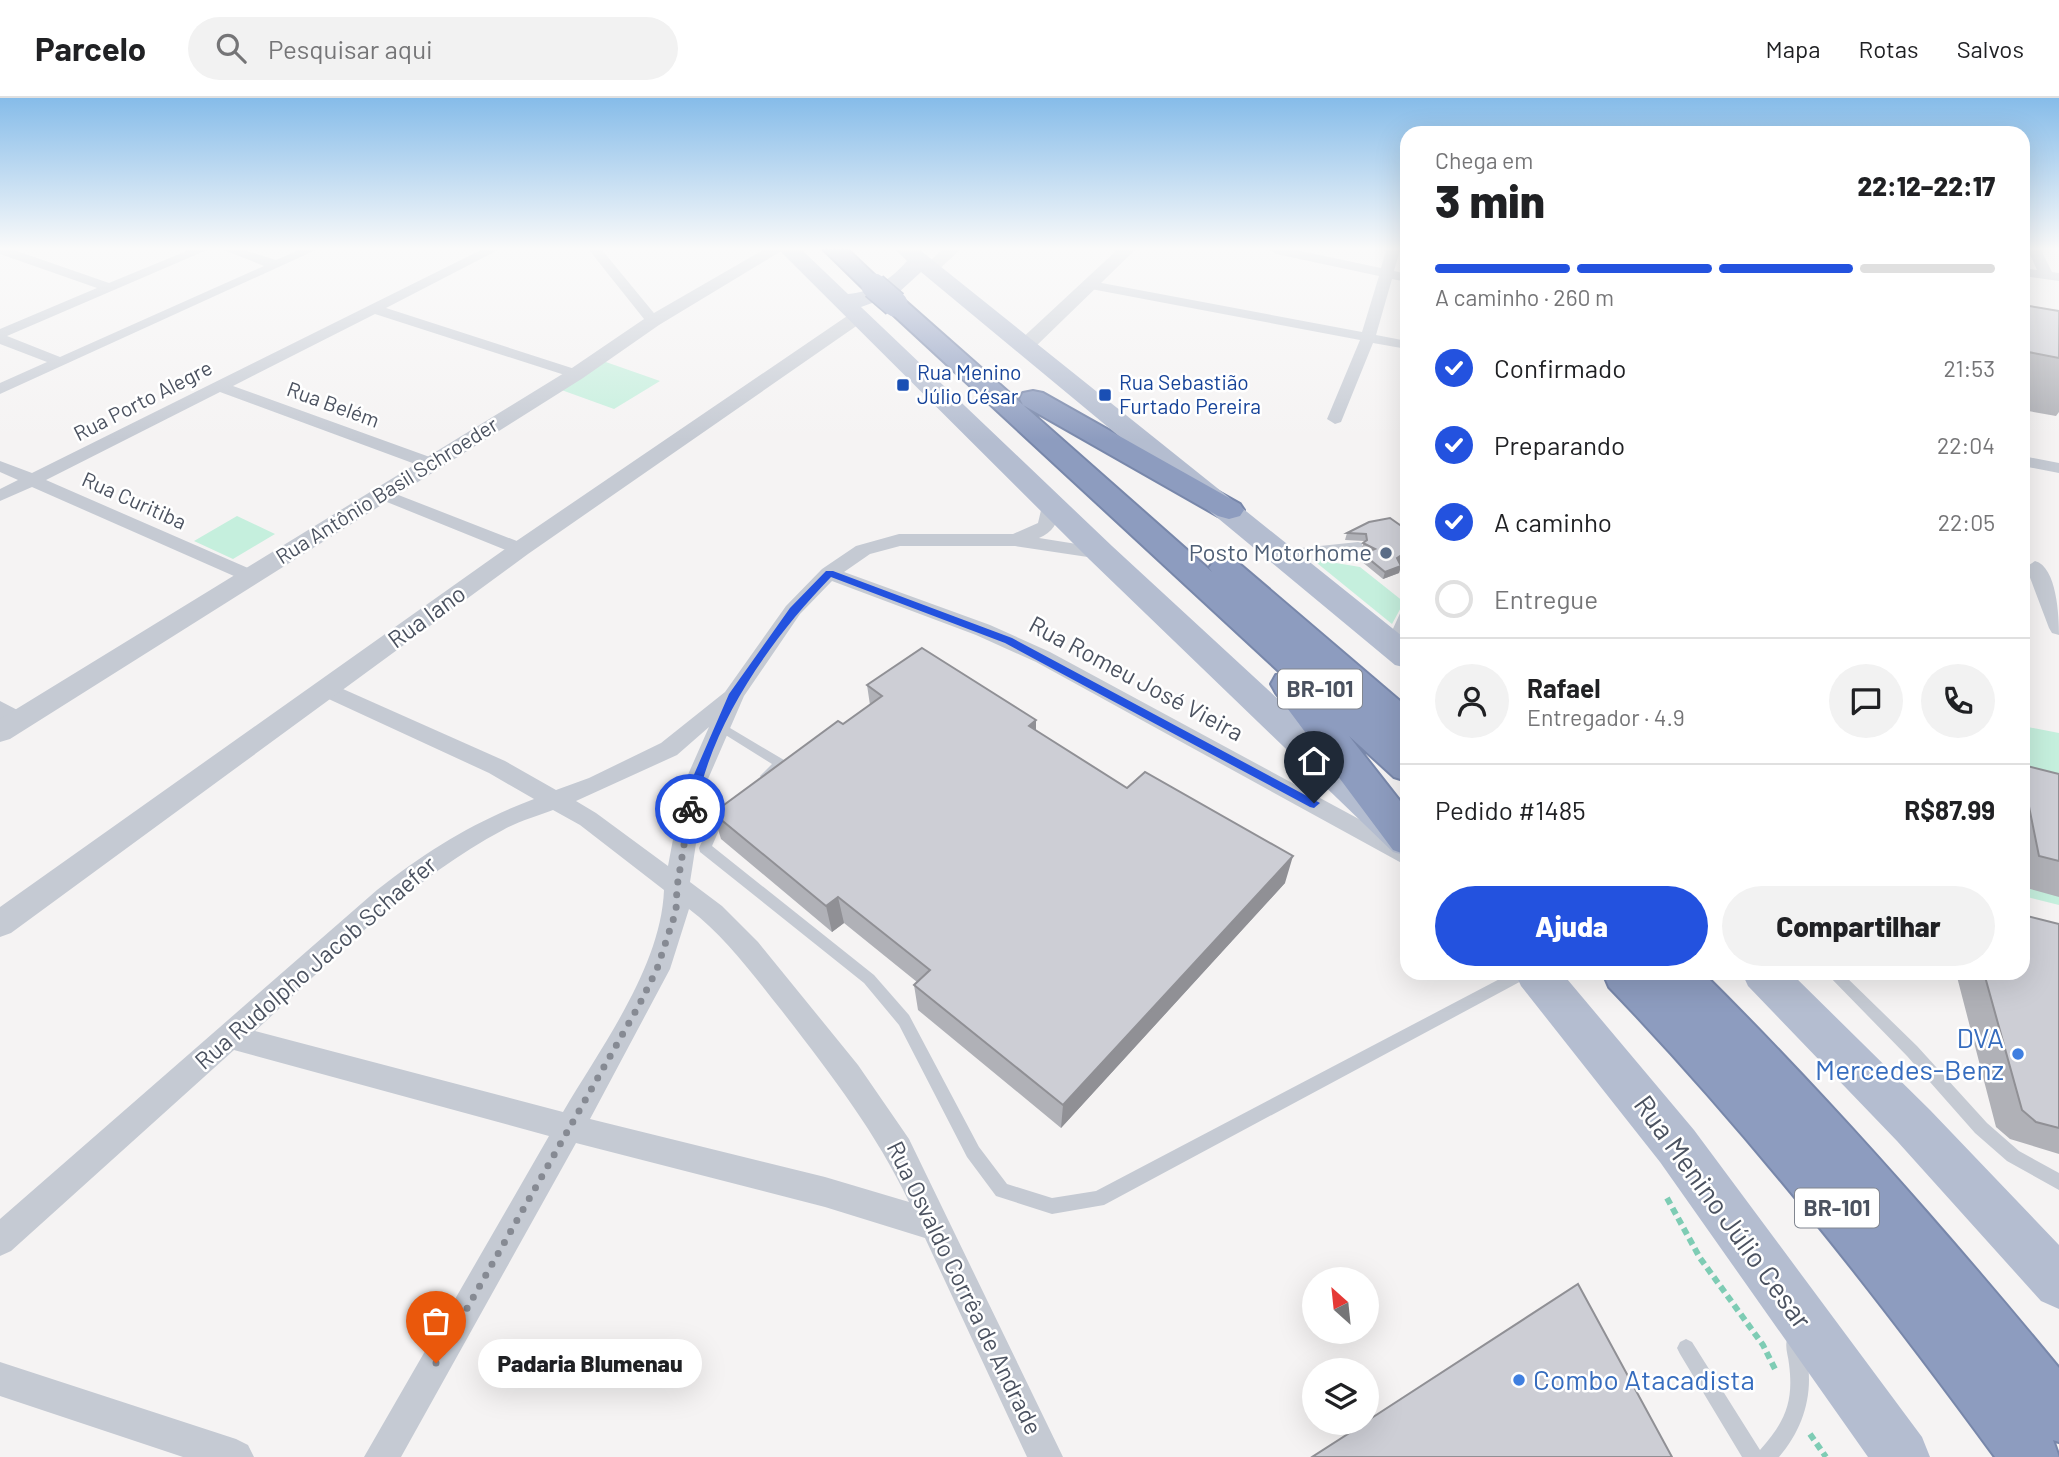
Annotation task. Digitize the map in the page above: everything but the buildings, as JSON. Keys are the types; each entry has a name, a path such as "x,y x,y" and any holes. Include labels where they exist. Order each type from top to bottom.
{"highway":[{"name":"BR-101","path":"940,313 1232,610 1400,761"},
{"name":"BR-101","path":"942,313 1033,399 1400,722"},
{"path":"1033,399 1229,510"},
{"path":"1232,610 1400,831"},
{"name":"BR-101","path":"1632,980 1736,1089 1819,1185 1928,1321 2031,1457"},
{"name":"BR-101","path":"1681,980 1817,1124 1896,1215 2059,1413"}],"main road":[{"path":"856,313 1101,554 1400,833"},
{"path":"968,313 1025,346 1399,650"},
{"name":"Rua Menino Júlio Cesar","path":"1542,980 1677,1146 1902,1457"},
{"path":"1770,980 1894,1104 2059,1283"}],"street":[{"path":"0,337 54,313"},
{"path":"0,389 168,313"},
{"name":"Rua Porto Alegre","path":"0,496 365,313"},
{"path":"388,313 576,374"},
{"path":"647,313 653,321"},
{"name":"Rua Antônio Basil Schroeder","path":"0,732 9,715 250,576 576,374 666,313"},
{"name":"Rua Iano","path":"0,924 520,549 855,313"},
{"path":"1025,346 1060,313"},
{"path":"1240,313 1400,344"},
{"path":"1335,419 1368,338 1374,313"},
{"path":"0,337 60,362"},
{"name":"Rua Belém","path":"219,386 432,464"},
{"path":"2030,462 2059,468"},
{"name":"Rua Curitiba","path":"0,466 250,576"},
{"path":"383,494 520,549"},
{"path":"1015,540 1043,530 1051,520 1051,506"},
{"path":"382,1457 638,1007 657,969 676,911 677,887 694,786 734,694 793,610 829,573 863,550 899,540 1015,540 1101,554"},
{"path":"2030,565 2059,571"},
{"path":"2030,567 2059,628"},
{"name":"Rua Romeu José Vieira","path":"829,573 983,630 1043,657 1400,852"},
{"name":"Rua Osvaldo Corrêa de Andrade","path":"327,690 497,767 588,819 713,913 749,950 848,1074 899,1149 1045,1457"},
{"name":"Rua Rudolpho Jacob Schaefer","path":"0,1240 386,897 430,862 497,822 556,800 669,749 734,694"},
{"path":"229,1036 825,1192 936,1226"},
{"path":"0,1379 236,1457"}],"lane":[{"path":"1282,554 1359,545"},
{"path":"720,726 780,763 759,782"},
{"path":"739,800 718,818 705,848 869,979 904,1020 973,1152 1002,1190 1052,1206 1098,1199 1511,980"},
{"path":"1840,980 1912,1051 1981,1128 2013,1156 2059,1182"},
{"path":"1766,1457 1783,1440 1797,1416 1800,1383 1797,1354 1779,1288"},
{"path":"1686,1348 1753,1457"}],"path":[{"path":"1665,1194 1700,1258 1763,1345 1797,1416 1826,1457"}],"green space":[{"path":"603,361 660,381 614,409 556,388"},
{"path":"237,516 275,534 233,559 194,541"},
{"path":"1312,559 1360,567 1400,599 1400,609 1392,624"},
{"path":"2030,727 2059,733 2059,905 2030,898"}],"way so far":[{"path":"436,1363 657,969 676,911 677,887 690,809"}],"place":[{"name":"Rua Menino Júlio César","path":"903,385"},
{"name":"Rua Sebastião Furtado Pereira","path":"1105,395"},
{"name":"Posto Motorhome","path":"1386,553"},
{"name":"DVA Mercedes-Benz","path":"2018,1054"},
{"name":"Padaria Blumenau","path":"436,1363"},
{"name":"Combo Atacadista","path":"1519,1380"}],"route":[{"path":"690,809 694,786 734,694 793,610 829,573 983,630 1043,657 1314,803"}]}
